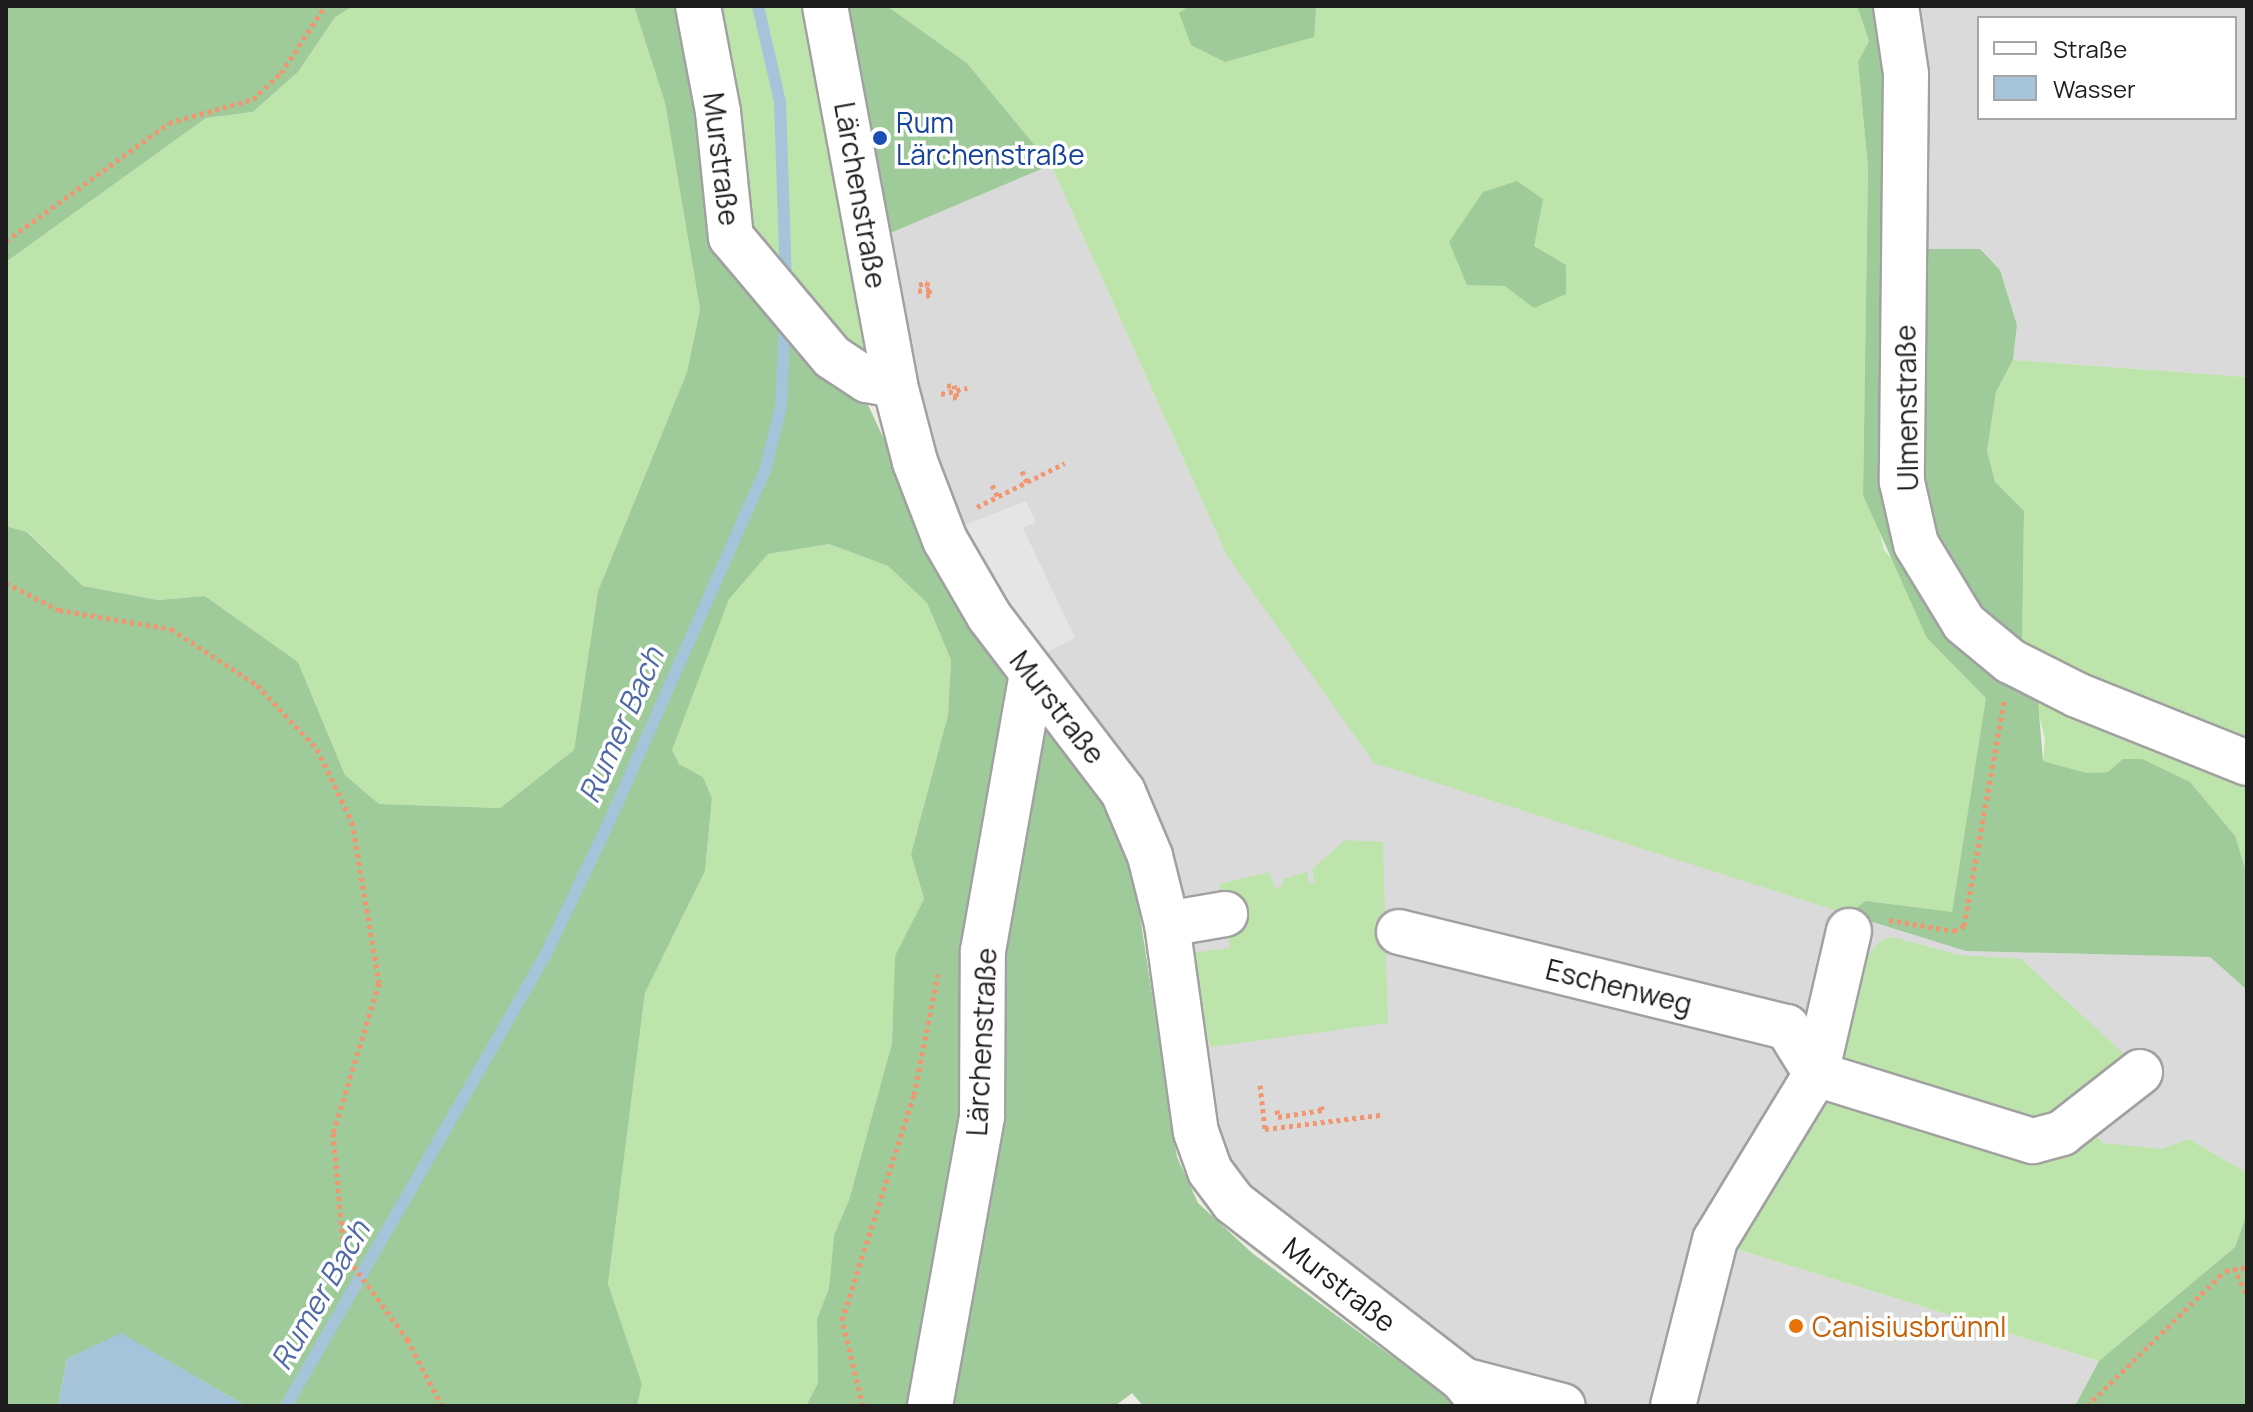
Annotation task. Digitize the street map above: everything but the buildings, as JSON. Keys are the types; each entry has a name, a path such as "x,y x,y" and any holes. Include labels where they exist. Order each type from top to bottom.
{"street":[{"name":"Murstraße","path":"698,6 718,112 726,223 745,260 851,373 895,385 915,462 945,540 1031,679 1123,792 1150,856 1167,924 1196,1132 1210,1171 1233,1202 1474,1393 1563,1406"},
{"name":"Lärchenstraße","path":"825,6 895,385"},
{"name":"Ulmenstraße","path":"1896,6 1906,89 1902,482 1916,544 1936,582 1964,623 2010,661 2077,695 2247,763"},
{"name":"Lärchenstraße","path":"930,1406 982,1116 983,951 1031,679"},
{"path":"1167,924 1225,914"},
{"path":"1673,1406 1715,1240 1816,1074 1849,931"},
{"name":"Eschenweg","path":"1399,932 1787,1027 1816,1074"},
{"path":"1816,1074 2033,1141 2062,1133 2140,1072"}],"path":[{"path":"6,241 169,123 253,99 281,73 315,14 325,6"},
{"path":"919,285 927,282 930,288 930,295 922,296"},
{"path":"950,392 967,388"},
{"path":"969,511 1065,463"},
{"path":"1022,471 1027,482"},
{"path":"992,485 998,497"},
{"path":"6,583 59,610 171,629 257,685 317,749 352,822 379,983 333,1133 344,1253 407,1339 442,1406"},
{"path":"1849,931 1867,916 1954,931 1964,926 2010,661"},
{"path":"863,1406 842,1320 880,1215 914,1095 941,962"},
{"path":"1260,1085 1265,1129 1380,1115"},
{"path":"1277,1110 1278,1117 1322,1110 1321,1105"},
{"path":"1311,1112 1312,1123"},
{"path":"2234,1267 2247,1296"},
{"path":"2087,1406 2148,1342 2234,1267 2247,1267"}],"shaded area":[{"path":"1896,6 2247,6 2247,377 2013,360 2017,325 2000,270 1980,249 1906,250"},
{"path":"1051,165 1227,556 1966,951 2210,957 2247,990 2247,1173 2189,1139 2161,1149 2130,1148 2104,1143 2089,1131 1733,1248 2099,1361 2075,1406 1530,1406 1233,1202 1167,924 945,540 869,242"},
{"path":"1026,501 1036,522 1023,528 1075,638 1044,654 957,528"}],"green space":[{"path":"6,6 353,6 335,17 298,72 253,112 206,118 6,262"},
{"path":"353,6 634,6 665,103 700,309 687,372 598,591 574,750 500,808 379,804 345,775 298,662 205,596 158,600 83,586 28,532 6,526 6,262 206,118 253,112 298,72 335,16"},
{"path":"634,6 698,6 724,207 868,405 975,633 1080,763 1114,818 1134,877 1177,1157 1198,1203 1252,1253 1459,1406 1143,1406 1132,1393 1115,1406 806,1406 818,1383 817,1319 829,1288 834,1235 849,1200 892,1043 895,956 924,899 911,854 948,715 951,660 927,603 888,566 829,544 768,554 729,599 672,750 679,764 703,777 712,798 705,871 645,993 608,1284 642,1384 637,1406 246,1406 121,1334 67,1359 58,1406 6,1406 6,526 27,532 83,586 158,600 205,596 298,662 345,775 379,804 500,808 574,750 598,591 687,372 700,309 665,103"},
{"path":"698,6 825,6 895,385 745,260"},
{"path":"825,6 887,6 967,63 1051,165 869,242"},
{"path":"887,6 1857,6 1869,41 1858,62 1868,167 1863,495 1874,510 1884,550 1990,675 1952,913 1867,901 1847,914 1374,763 1227,556 1051,165 967,63"},
{"path":"1189,6 1316,6 1314,37 1225,62 1191,45 1179,13"},
{"path":"1857,6 1896,6 1906,249 1980,249 2000,270 2017,325 2013,360 1996,392 1987,451 1995,482 2024,511 2022,650 2037,690 2043,761 2087,773 2108,772 2123,759 2142,759 2190,782 2235,836 2246,872 2247,990 2210,957 1966,951 1847,914 1866,901 1952,912 1986,698 1927,638 1863,495 1868,167 1858,62 1869,41"},
{"path":"1517,181 1543,199 1534,246 1566,265 1566,294 1534,308 1505,286 1467,285 1449,242 1483,192"},
{"path":"2013,360 2247,377 2247,921 2108,772 2087,773 2043,761 2045,739 2022,650 2024,512 1994,482 1987,451 1996,392"},
{"path":"829,544 888,566 927,603 951,660 948,715 911,854 924,899 896,956 892,1043 849,1200 834,1235 829,1288 817,1319 818,1383 806,1406 637,1406 642,1384 608,1284 645,993 705,871 712,798 703,777 679,764 671,751 728,599 768,554"},
{"path":"1345,840 1383,842 1388,1023 1210,1047 1190,953 1230,948 1219,884 1269,872 1275,889 1282,886 1283,879 1307,872 1309,883 1315,883 1312,869"},
{"path":"1892,937 1959,955 2021,959 2125,1055 2095,1087 2089,1131 2104,1143 2161,1149 2189,1139 2247,1173 2247,1213 2235,1247 2099,1361 1733,1248 1863,961 1880,941"},
{"path":"2247,1213 2247,1406 2075,1406 2099,1361 2235,1247"}],"water":[{"path":"121,1333 246,1406 58,1406 67,1359"}],"waterway":[{"name":"Rumer Bach","path":"758,6 780,102 786,286"},
{"name":"Rumer Bach","path":"286,1406 546,954 610,820 765,471 781,407 785,320"}],"place":[{"name":"Rum Lärchenstraße","path":"880,138"},
{"name":"Canisiusbrünnl","path":"1796,1326"}]}
